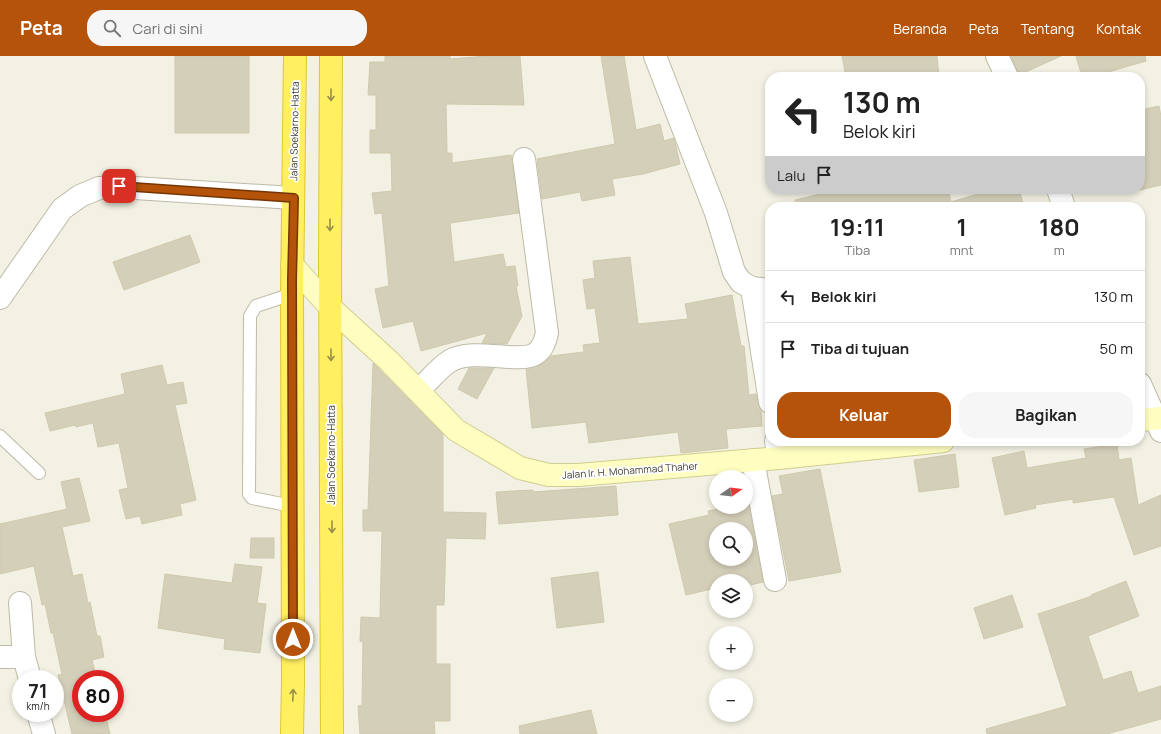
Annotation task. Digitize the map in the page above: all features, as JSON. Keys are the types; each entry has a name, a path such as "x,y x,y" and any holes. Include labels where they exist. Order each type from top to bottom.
{"highway":[{"name":"Jalan Soekarno-Hatta","path":"292,734 292,265 295,56"},
{"name":"Jalan Soekarno-Hatta","path":"331,56 330,307 332,734"}],"main road":[{"name":"Jalan Ir. H. Mohammad Thaher","path":"292,265 330,307 389,361 456,430 520,468 549,475 578,475 752,460 778,450 851,446"}],"street":[{"path":"655,56 716,213 734,272 741,282 761,289 765,339"},
{"path":"996,56 1004,72"},
{"path":"418,391 450,361 475,355 524,356 535,354 544,344 547,333 524,159"},
{"path":"0,298 62,209 80,196 99,188 119,186 294,198"},
{"path":"1145,398 1154,422"},
{"path":"752,460 775,580"},
{"path":"20,603 24,657 28,670"},
{"path":"0,657 24,657"},
{"path":"41,722 44,734"}],"lane":[{"path":"292,294 256,306 250,316 249,494 252,498 292,506"},
{"path":"0,436 40,473"}],"building":[{"path":"175,56 249,56 249,133 175,133"},
{"path":"385,56 450,56 450,59 487,56 520,56 524,105 446,104 447,153 452,153 452,163 511,155 519,213 450,223 454,262 503,254 506,267 515,266 518,286 516,286 522,316 507,344 482,343 487,333 421,351 413,321 383,328 375,289 389,286 382,213 375,214 372,193 392,191 391,153 370,153 370,130 376,130 376,95 368,95 370,62 385,62"},
{"path":"601,56 624,56 636,130 660,124 664,141 674,138 680,164 643,174 612,179 615,195 582,201 580,192 542,199 537,159 615,144"},
{"path":"842,56 937,56 939,72 845,72"},
{"path":"1011,56 1061,56 1026,72 1018,72"},
{"path":"1076,56 1145,56 1146,61 1108,72 1081,72"},
{"path":"1159,106 1161,116 1161,185 1145,189 1145,109"},
{"path":"820,194 949,194 951,202 795,202 795,200"},
{"path":"977,194 1020,194 1023,202 951,202"},
{"path":"190,235 200,262 124,290 113,262"},
{"path":"630,257 638,324 688,319 685,304 732,295 741,346 744,346 749,395 756,394 761,410 762,426 726,429 728,448 681,453 678,432 589,443 586,422 532,428 526,369 542,364 551,356 584,352 583,345 600,343 595,308 587,309 583,280 595,278 593,261"},
{"path":"373,363 443,434 443,512 486,513 485,539 446,538 444,605 436,605 436,664 450,664 450,721 434,721 435,734 360,734 358,706 362,705 363,642 360,641 361,617 380,618 382,531 363,531 363,510 368,510"},
{"path":"162,365 167,385 183,382 187,403 175,405 196,500 180,504 182,515 142,524 140,516 126,519 119,490 128,488 119,443 98,447 93,423 76,427 75,425 50,431 45,413 125,394 121,374"},
{"path":"469,368 494,368 477,399 458,389"},
{"path":"1104,446 1117,446 1119,460 1131,458 1138,505 1161,495 1161,546 1134,555 1114,497 1073,503 1073,499 1035,505 1036,508 1005,515 992,458 1024,451 1027,468 1086,458 1084,449"},
{"path":"955,454 959,487 919,492 914,460"},
{"path":"820,469 841,572 789,581 772,496 783,494 779,476"},
{"path":"79,478 90,521 62,527 73,576 82,574 88,603 90,602 97,636 100,636 104,657 92,660 95,670 72,670 72,722 107,722 110,734 72,734 64,700 64,670 61,670 45,604 42,605 34,566 0,574 0,524 67,509 61,482"},
{"path":"616,486 618,515 499,524 496,492 533,490 533,492"},
{"path":"708,511 709,514 750,514 752,522 709,522 709,566 753,566 753,529 763,582 753,584 753,574 709,574 709,590 686,595 669,524 709,515"},
{"path":"251,538 274,538 274,558 250,558"},
{"path":"235,564 262,567 257,603 266,604 260,653 224,649 225,639 158,628 165,574 232,583"},
{"path":"598,572 604,622 557,628 551,578"},
{"path":"1126,581 1139,616 1088,636 1103,680 1131,671 1138,693 1161,686 1161,719 1107,734 987,734 986,729 1067,706 1038,614 1092,596 1091,595"},
{"path":"1012,595 1023,627 984,639 974,608"},
{"path":"591,710 597,734 520,734 519,726"}],"route":[{"path":"119,186 155,190 294,198 292,280 293,639"}]}
